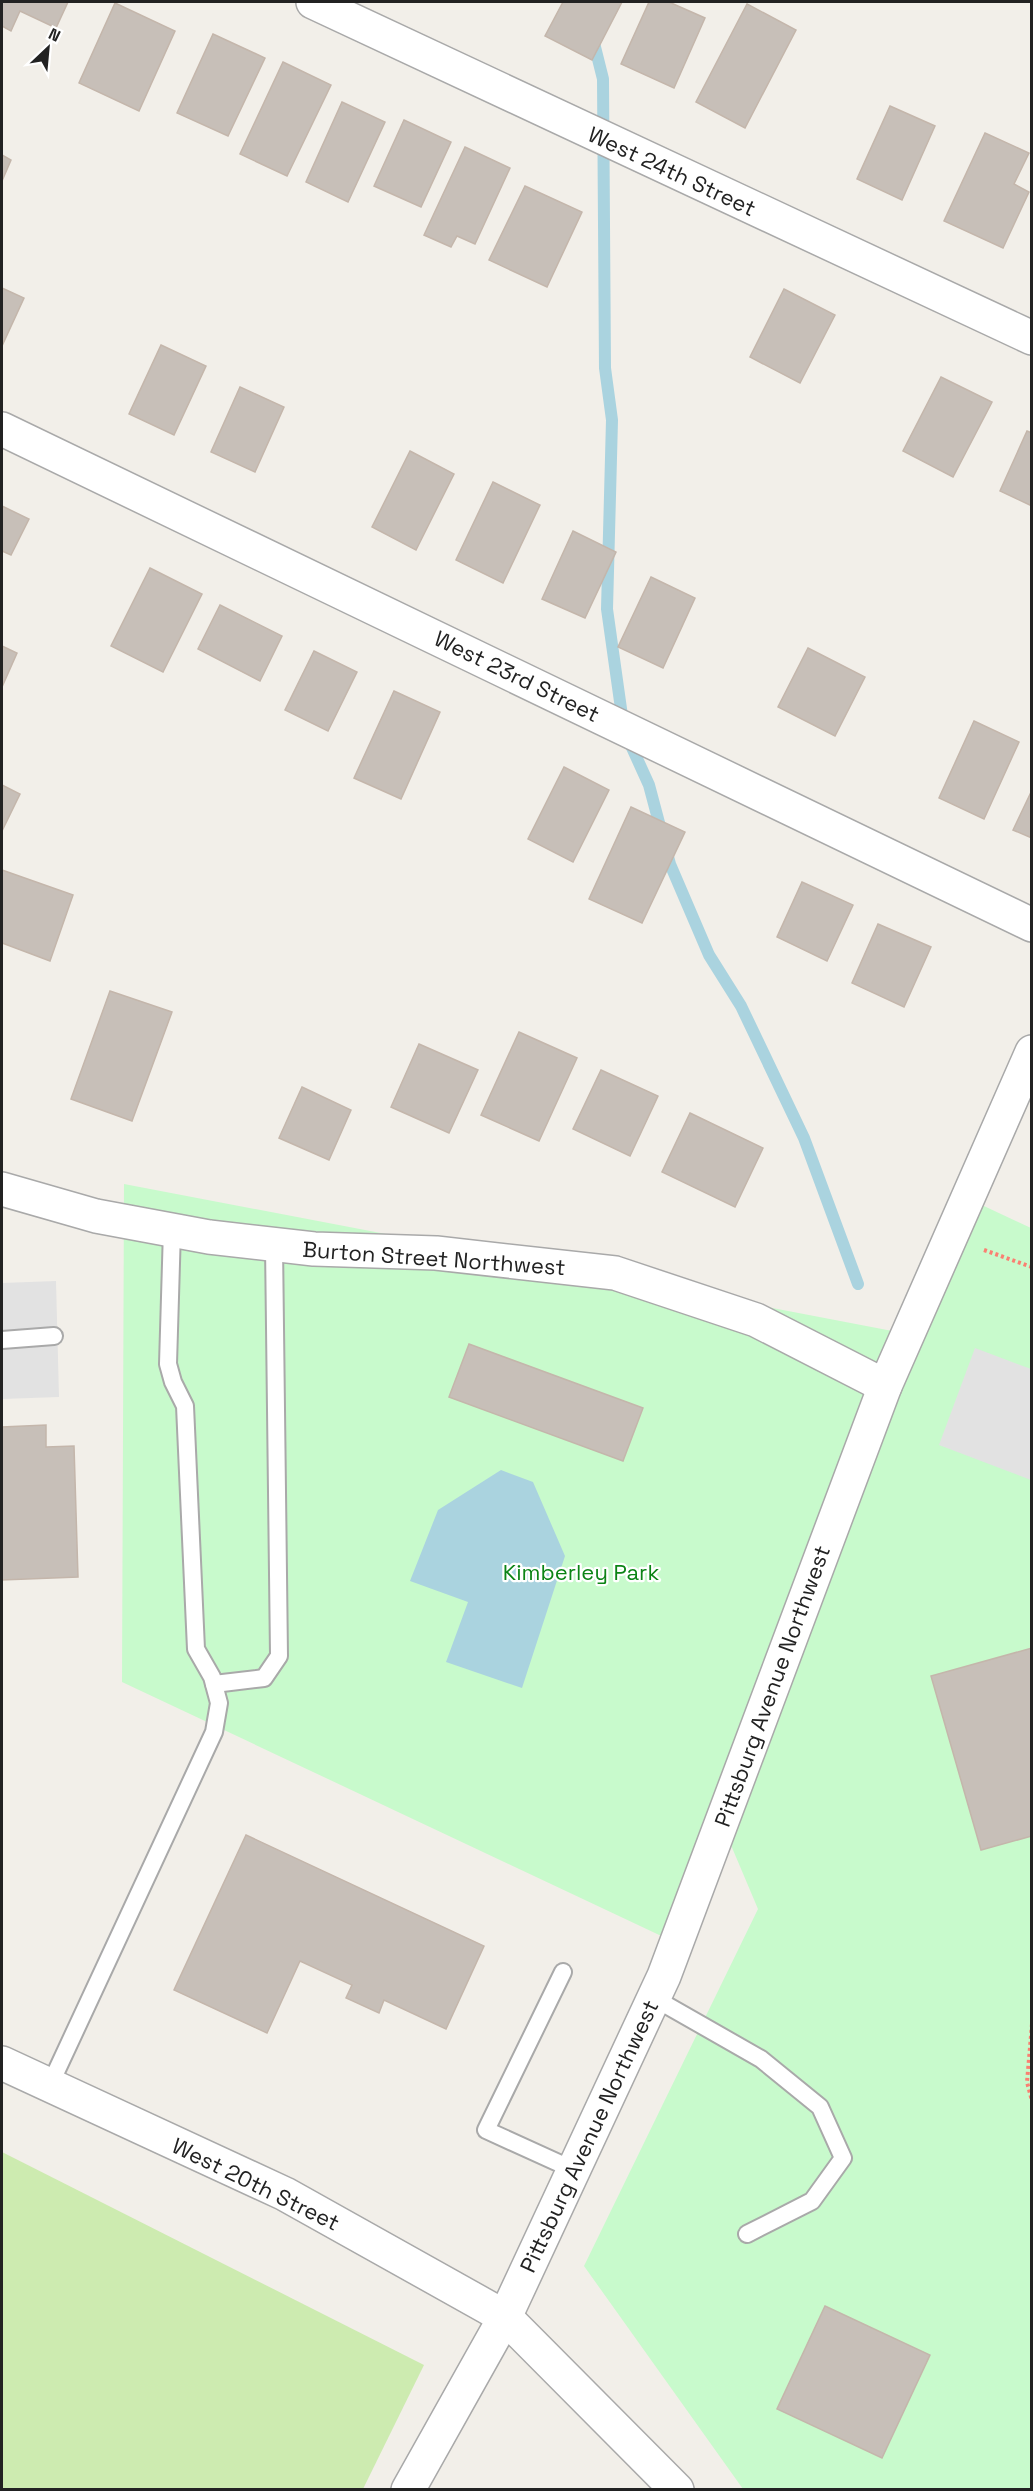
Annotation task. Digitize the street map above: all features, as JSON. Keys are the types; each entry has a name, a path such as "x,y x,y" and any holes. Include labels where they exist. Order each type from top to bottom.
{"street":[{"name":"West 24th Street","path":"313,2 1032,338"},
{"name":"West 23rd Street","path":"2,429 1032,925"},
{"name":"Pittsburg Avenue Northwest","path":"408,2490 505,2317 654,1998 885,1386 1032,1052"},
{"name":"Burton Street Northwest","path":"2,1189 96,1216 274,1245 314,1249 436,1253 615,1273 756,1320 885,1386"},
{"name":"West 20th Street","path":"2,2063 49,2087 285,2194 505,2317 677,2490"}],"lane":[{"path":"49,2087 214,1732 219,1703 214,1684 196,1649 185,1406 173,1382 168,1364 172,1230"},
{"path":"214,1684 264,1678 279,1656 274,1245"},
{"path":"2,1340 54,1336"},
{"path":"563,1972 486,2130 574,2170"},
{"path":"654,1998 761,2060 820,2107 843,2158 812,2201 747,2234"}],"path":[{"path":"948,1240 1032,1267"},
{"path":"1032,2024 1027,2082 1032,2101"}],"green space":[{"name":"Kimberley Park","path":"124,1184 908,1334 969,1199 1031,1228 1031,2489 743,2489 584,2266 758,1909 725,1831 672,1941 122,1682"},
{"path":"2,2152 424,2365 363,2489 2,2489"}],"shaded area":[{"path":"56,1281 59,1397 2,1399 2,1283"},
{"path":"975,1348 1031,1369 1031,1480 939,1445"}],"water":[{"path":"501,1470 533,1482 565,1556 522,1688 446,1662 468,1602 410,1581 438,1510"}],"building":[{"path":"2,2 68,2 56,28 20,11 11,31 2,26"},
{"path":"563,2 622,2 592,60 545,36"},
{"path":"649,2 669,2 705,18 674,88 621,64"},
{"path":"115,3 175,31 139,111 79,83"},
{"path":"747,4 796,30 745,128 696,102"},
{"path":"213,34 265,58 228,136 177,113"},
{"path":"283,62 331,85 287,176 240,154"},
{"path":"342,102 385,122 348,202 306,182"},
{"path":"890,106 935,126 902,200 857,179"},
{"path":"404,120 451,142 421,207 374,186"},
{"path":"985,133 1029,153 1014,184 1029,192 1003,248 944,221"},
{"path":"465,147 510,168 475,244 457,236 451,247 424,235"},
{"path":"2,155 11,160 2,181"},
{"path":"525,186 582,212 547,287 489,260"},
{"path":"2,288 24,298 2,346"},
{"path":"784,289 835,315 800,383 750,357"},
{"path":"161,345 206,366 174,435 129,414"},
{"path":"941,377 992,402 953,477 903,451"},
{"path":"240,387 284,407 255,472 211,452"},
{"path":"1027,431 1032,433 1032,506 1000,491"},
{"path":"410,451 454,474 416,550 372,527"},
{"path":"493,482 540,505 503,583 456,560"},
{"path":"2,506 29,519 11,555 2,551"},
{"path":"573,531 616,552 585,618 542,599"},
{"path":"150,568 202,594 163,672 111,646"},
{"path":"651,577 695,598 663,668 618,647"},
{"path":"220,605 282,636 260,681 198,649"},
{"path":"2,646 17,653 2,687"},
{"path":"808,648 865,677 835,736 778,707"},
{"path":"314,651 357,672 328,731 285,710"},
{"path":"394,691 440,712 401,799 354,778"},
{"path":"974,721 1019,742 984,819 939,798"},
{"path":"564,767 609,790 573,862 528,839"},
{"path":"2,785 20,794 2,831"},
{"path":"1032,790 1032,838 1013,830"},
{"path":"631,807 685,832 642,923 589,899"},
{"path":"2,870 73,895 50,961 2,943"},
{"path":"802,882 853,905 827,961 777,937"},
{"path":"878,924 931,947 904,1007 852,983"},
{"path":"110,991 172,1012 132,1121 71,1099"},
{"path":"519,1032 577,1058 539,1141 481,1115"},
{"path":"419,1044 478,1070 449,1133 391,1107"},
{"path":"601,1070 658,1096 630,1156 573,1129"},
{"path":"302,1087 351,1110 329,1160 279,1138"},
{"path":"690,1113 763,1148 735,1207 662,1172"},
{"path":"469,1344 643,1408 623,1461 449,1397"},
{"path":"46,1425 46,1447 74,1446 78,1577 2,1580 2,1427"},
{"path":"1032,1648 1032,1836 981,1850 931,1676"},
{"path":"246,1835 484,1946 446,2029 384,2000 379,2013 346,1998 352,1985 300,1961 267,2033 174,1990"},
{"path":"825,2306 930,2355 882,2458 777,2409"}],"waterway":[{"path":"593,39 603,79 605,368 612,420 607,609 624,730 649,785 670,864 709,955 741,1006 804,1138 858,1284"}]}
